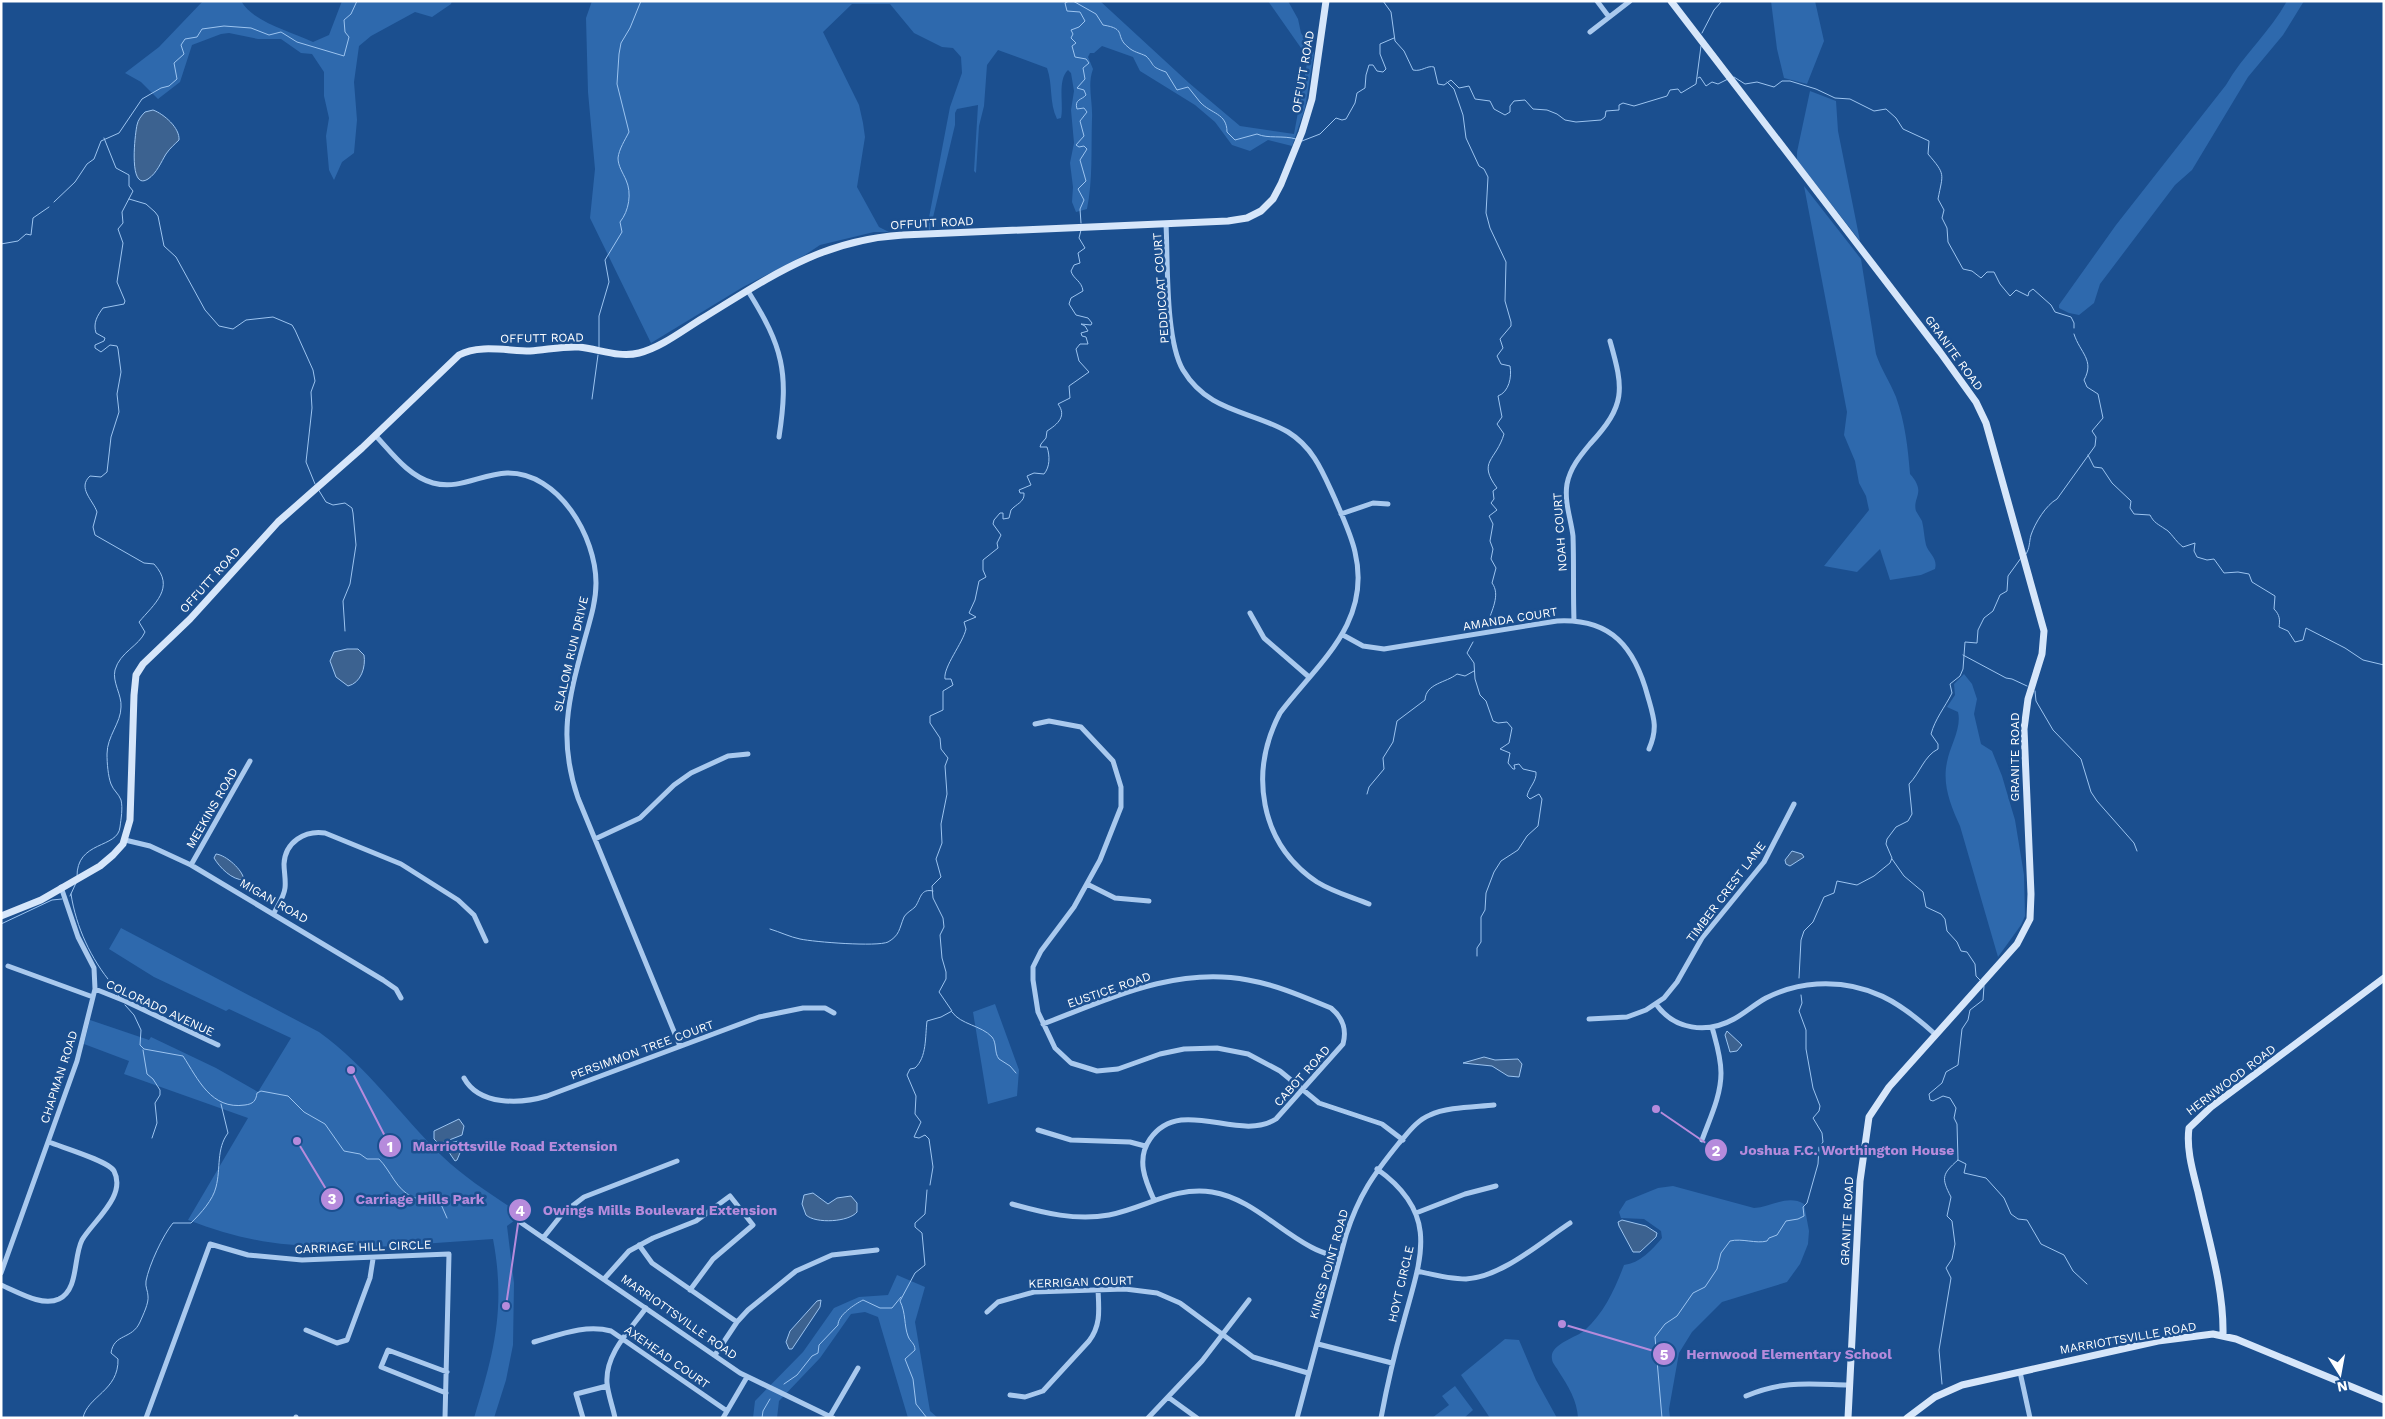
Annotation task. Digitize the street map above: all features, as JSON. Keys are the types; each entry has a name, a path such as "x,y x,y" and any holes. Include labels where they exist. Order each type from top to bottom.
{"street":[{"name":"OFFUTT ROAD","path":"1,916 29,906 110,859 125,840 130,820 135,684 140,668 194,616 253,548 294,506 375,435 451,360 466,351 528,351 574,347 621,354 637,353 657,345 805,258 835,246 868,239 895,235 1235,220 1262,211 1278,190 1298,141 1314,90 1326,1"},
{"path":"1597,1 1609,17"},
{"path":"1590,32 1630,1"},
{"name":"GRANITE ROAD","path":"1671,1 1940,352 1976,402 1986,423 2044,631 2042,654 2025,714 2030,919 2017,944 1879,1099 1869,1118 1866,1127 1860,1181 1848,1418"},
{"name":"PEDDICOAT COURT","path":"1166,224 1172,336 1177,357 1184,370 1196,387 1214,402 1280,428 1303,444 1320,465 1355,551 1358,576 1356,601 1343,635 1280,713 1267,741 1262,771 1264,802 1276,836 1296,864 1318,882 1370,904"},
{"path":"748,291 772,331 782,363 785,397 779,437"},
{"name":"NOAH COURT","path":"1574,620 1572,534 1566,497 1567,484 1577,460 1605,428 1617,408 1620,384 1610,341"},
{"name":"SLALOM RUN DRIVE","path":"375,435 410,470 434,483 461,485 510,473 536,478 560,497 583,531 594,560 596,591 569,698 566,738 572,782 680,1046"},
{"path":"1341,514 1373,503 1388,504"},
{"path":"1250,613 1264,638 1309,677"},
{"name":"AMANDA COURT","path":"1343,635 1363,646 1384,648 1574,620 1606,630 1623,644 1636,661 1644,682 1655,723 1655,735 1649,749"},
{"path":"1035,724 1050,720 1081,728 1107,753 1120,778 1121,807 1100,860 1074,907 1041,951 1033,967 1035,999 1043,1024 1049,1039 1062,1056 1085,1069 1107,1072 1170,1052 1217,1048 1248,1054 1265,1062 1319,1103 1382,1124 1402,1140"},
{"path":"595,839 640,818 674,785 691,772 728,756 748,754"},
{"name":"MEEKINS ROAD","path":"191,865 250,761"},
{"name":"TIMBER CREST LANE","path":"1588,1019 1627,1017 1638,1014 1656,1004 1671,990 1702,938 1764,862 1794,804"},
{"path":"274,913 284,892 284,866 288,849 302,836 314,832 325,833 406,867 458,900 474,915 486,942"},
{"name":"MIGAN ROAD","path":"125,840 150,846 191,865 274,913 391,985 401,998"},
{"path":"1087,884 1116,898 1150,901"},
{"name":"CHAPMAN ROAD","path":"1,1273 77,1062 95,989 94,968 78,937 61,887"},
{"name":"COLORADO AVENUE","path":"8,966 93,997"},
{"name":"EUSTICE ROAD","path":"1043,1024 1146,986 1179,979 1219,976 1247,979 1299,995"},
{"name":"HERNWOOD ROAD","path":"2223,1335 2217,1279 2192,1168 2189,1128 2211,1107 2384,978"},
{"path":"1656,1004 1665,1015 1678,1023 1695,1028 1712,1027 1735,1018 1781,992 1806,985 1833,984 1864,989 1890,999 1912,1013 1936,1035"},
{"name":"COLORADO AVENUE","path":"95,989 125,1001 218,1045"},
{"name":"CABOT ROAD","path":"1145,1146 1154,1133 1162,1127 1181,1120 1204,1119 1251,1127 1270,1123 1284,1112 1338,1051 1343,1044 1346,1033 1338,1013 1331,1008 1299,995"},
{"name":"PERSIMMON TREE COURT","path":"464,1078 472,1089 492,1098 511,1102 527,1101 547,1096 773,1013 816,1007 834,1012"},
{"path":"1702,1140 1717,1098 1721,1077 1720,1058 1712,1027"},
{"name":"KINGS POINT ROAD","path":"1297,1418 1308,1373 1318,1344 1339,1258 1353,1213 1368,1182 1402,1140 1420,1121 1431,1114 1494,1105"},
{"path":"1038,1130 1071,1140 1130,1142 1145,1146 1143,1173 1154,1200"},
{"path":"1,1285 46,1301 54,1300 66,1294 72,1284 82,1240 116,1192 117,1182 110,1167 48,1142"},
{"path":"544,1238 563,1213 584,1197 676,1162"},
{"name":"HOYT CIRCLE","path":"1378,1169 1401,1188 1416,1213 1421,1238 1417,1271 1392,1363 1381,1418"},
{"path":"1416,1213 1465,1194 1496,1186"},
{"path":"1012,1204 1049,1214 1080,1217 1108,1215 1169,1194 1198,1191 1228,1196 1244,1204 1312,1248 1339,1258"},
{"path":"604,1279 618,1261 639,1245 696,1221 730,1196 753,1225 713,1259 690,1290"},
{"name":"MARRIOTTSVILLE ROAD","path":"520,1222 747,1377 831,1417"},
{"path":"1417,1271 1445,1278 1479,1277 1502,1268 1570,1223"},
{"name":"CARRIAGE HILL CIRCLE","path":"146,1418 210,1244 248,1255 276,1259 372,1259 450,1254 445,1418"},
{"path":"639,1245 652,1263 737,1322"},
{"path":"715,1355 737,1322 796,1271 832,1255 877,1250"},
{"path":"306,1330 337,1343 347,1340 370,1278 372,1259"},
{"name":"KERRIGAN COURT","path":"987,1312 998,1302 1022,1295 1125,1289 1157,1293 1180,1303 1253,1357 1308,1373"},
{"path":"1010,1395 1025,1396 1043,1391 1095,1333 1100,1318 1098,1290"},
{"path":"1148,1418 1202,1361 1249,1300"},
{"path":"616,1418 607,1386 608,1368 623,1339 646,1308"},
{"name":"AXEHEAD COURT","path":"534,1342 585,1328 597,1327 611,1331 727,1411"},
{"name":"MARRIOTTSVILLE ROAD","path":"1907,1418 1929,1400 1951,1388 2158,1341 2223,1335 2384,1400"},
{"path":"1318,1344 1392,1363"},
{"path":"446,1372 388,1350 381,1368 446,1393"},
{"path":"831,1417 858,1368"},
{"path":"2020,1372 2030,1418"},
{"path":"724,1418 747,1377"},
{"path":"1746,1396 1769,1387 1786,1384 1850,1385"},
{"path":"583,1418 576,1394 607,1386"},
{"path":"1168,1396 1197,1418"}],"shaded area":[{"path":"203,1 241,1 247,9 263,21 313,42 329,35 342,1 452,1 451,4 432,17 415,12 371,36 359,46 354,82 357,120 354,153 342,162 334,180 329,170 326,136 329,118 324,96 324,72 312,54 301,53 281,39 258,39 229,33 221,34 192,45 180,82 158,99 141,82 125,73 159,47"},
{"path":"592,1 1100,1 1189,83 1240,126 1294,134 1308,58 1268,1 1288,1 1298,19 1301,33 1314,53 1305,108 1292,146 1268,140 1250,151 1232,145 1215,122 1195,105 1140,71 1133,57 1102,46 1094,53 1090,53 1088,57 1093,69 1090,81 1092,113 1090,187 1087,209 1076,212 1072,202 1073,187 1070,163 1074,143 1071,110 1074,91 1071,73 1068,70 1063,80 1062,113 1061,118 1057,119 1053,107 1047,68 998,50 987,65 984,106 979,126 976,173 974,171 978,105 957,109 955,113 955,125 930,230 927,228 950,107 962,73 961,57 953,48 942,47 914,33 890,4 852,4 823,32 859,105 863,123 865,137 857,187 879,227 889,232 874,232 820,245 805,255 743,287 651,343 590,218 595,169 588,92 586,18"},
{"path":"1771,1 1815,1 1824,41 1807,84 1784,78 1777,49"},
{"path":"2287,1 2304,1 2283,35 2248,77 2192,170 2175,185 2100,284 2094,303 2079,315 2059,308 2059,305 2116,225 2226,85 2240,64 2273,23"},
{"path":"1810,91 1836,101 1838,131 1860,241 1797,160"},
{"path":"153,110 174,126 179,135 179,140 168,152 154,174 142,181 135,170 134,149 136,130 142,115"},
{"path":"1804,186 1861,259 1876,354 1894,391 1902,416 1910,474 1918,486 1916,511 1922,521 1927,548 1936,565 1935,569 1921,575 1890,580 1880,549 1857,572 1824,566 1869,510 1866,496 1859,483 1855,461 1844,435 1847,412"},
{"path":"358,649 364,655 362,674 356,682 348,686 336,677 330,661 334,652"},
{"path":"1964,674 1972,684 1977,699 1974,714 1981,744 1992,751 2002,776 2015,820 2024,875 2025,916 2021,925 1998,957 1960,826 1951,803 1946,779 1948,756 1957,731 1959,718 1958,712 1947,707 1955,695 1954,684"},
{"path":"1792,851 1802,854 1804,857 1790,866 1786,864 1785,860"},
{"path":"216,854 233,864 241,872 244,880 231,876 223,869 214,858"},
{"path":"121,928 319,1032 353,1060 442,1156 480,1187 522,1215 507,1226 514,1283 513,1345 506,1380 494,1418 474,1418 496,1330 498,1287 493,1239 364,1248 364,1245 295,1245 254,1240 188,1220 248,1118 124,1074 129,1061 84,1044 90,1020 149,1040 151,1037 216,1068 258,1092 291,1038 229,1009 226,1011 154,977 109,949"},
{"path":"995,1004 1019,1070 1017,1096 988,1104 973,1012"},
{"path":"1727,1031 1742,1045 1737,1051 1730,1052 1725,1035"},
{"path":"1484,1057 1495,1060 1518,1059 1522,1064 1519,1077 1508,1076 1492,1066 1463,1063"},
{"path":"459,1119 464,1126 462,1135 439,1144 434,1139 434,1131"},
{"path":"459,1141 462,1148 455,1161 446,1148 453,1142"},
{"path":"1673,1186 1754,1208 1792,1200 1804,1204 1809,1231 1808,1244 1800,1264 1787,1282 1722,1302 1692,1332 1679,1353 1669,1409 1670,1418 1578,1418 1574,1399 1553,1362 1552,1354 1559,1345 1585,1330 1598,1316 1613,1292 1624,1265 1640,1259 1662,1238 1661,1231 1644,1219 1621,1218 1619,1212 1626,1201 1658,1188"},
{"path":"813,1193 828,1204 837,1198 851,1196 857,1203 857,1212 840,1220 824,1221 811,1218 806,1215 802,1204 804,1195"},
{"path":"1622,1220 1646,1226 1657,1233 1656,1237 1640,1252 1633,1252 1619,1226 1618,1222"},
{"path":"897,1275 925,1287 915,1322 930,1411 938,1418 908,1418 878,1317 865,1312 851,1314 820,1358 779,1401 777,1418 753,1418 755,1401 803,1352 834,1308 859,1297 888,1295"},
{"path":"821,1300 820,1307 792,1349 789,1349 786,1342 790,1331 817,1301"},
{"path":"1505,1339 1519,1340 1536,1380 1557,1418 1490,1418 1461,1375"},
{"path":"1455,1386 1473,1410 1464,1418 1432,1418 1449,1405 1442,1396"}],"waterway":[{"path":"54,202 75,182 87,164 94,159 101,141 119,133 142,99 161,88 169,86 177,79 174,63 184,54 181,45 185,39 197,37 202,29 224,26 251,28 269,35 281,32 297,42 344,56 349,37 345,32 344,20 351,14 357,1"},
{"path":"599,347 599,316 609,282 605,260 622,232 620,222 626,213 629,202 628,185 618,158 629,132 617,84 619,54 621,43 630,28 641,1"},
{"path":"1069,1 1065,3 1067,11 1080,12 1085,21 1079,27 1071,30 1073,34 1071,38 1076,43 1072,46 1075,57 1086,59 1089,63 1083,68 1085,79 1077,88 1084,90 1086,95 1077,101 1076,106 1077,109 1084,108 1087,112 1080,121 1084,136 1076,145 1079,147 1084,146 1087,149 1080,160 1086,181 1078,189 1084,200 1080,209 1081,223"},
{"path":"1073,1 1096,14 1103,25 1118,31 1124,43 1130,49 1146,56 1155,67 1166,72 1177,90 1188,87 1204,106 1221,117 1227,132 1235,140 1257,134 1296,139"},
{"path":"1383,1 1391,12 1395,41 1404,51 1413,70 1434,67 1438,84 1444,85 1451,80 1459,88 1469,86 1475,99 1490,101 1494,109 1505,115 1510,112 1510,106 1514,101 1525,100 1533,109 1547,110 1565,120 1576,122 1601,120 1605,117 1606,111 1619,110 1619,105 1623,103 1634,106 1667,96 1670,90 1678,89 1681,93 1696,84 1701,46"},
{"path":"1702,33 1714,10 1722,1"},
{"path":"1302,141 1320,134 1336,118 1346,119 1355,103 1357,93 1365,88 1369,65 1373,65 1377,71 1383,72 1386,69 1380,54 1380,44 1394,38"},
{"path":"1698,78 1700,77 1706,86 1712,82 1718,84 1728,79"},
{"path":"1734,77 1745,84 1757,82 1774,87 1782,81 1790,81 1816,89 1835,98 1850,99 1874,111 1886,109 1896,118 1903,129 1929,141 1928,154 1938,166 1942,175 1938,199 1944,210 1942,218 1947,228 1948,242 1963,269 1972,271 1981,278 1987,272 1994,272 2000,284 2010,296 2016,290 2028,296 2029,292 2033,289 2051,305 2055,312 2071,317 2074,328"},
{"path":"1447,82 1454,89 1463,115 1466,138 1479,166 1484,169 1488,177 1486,213 1490,228 1506,262 1505,301 1511,322 1511,326 1500,339 1503,348 1497,356 1501,364 1510,366 1511,370 1507,388 1498,396 1502,417 1497,424 1504,434 1488,466 1491,479 1497,488 1493,491 1494,499 1491,503 1497,510 1489,516 1493,524 1490,541 1493,549 1491,559 1496,568 1492,583 1496,593 1488,623"},
{"path":"77,877 78,865 83,857 118,834 122,810 121,800 111,784 107,758 109,741 119,719 121,707 114,675 121,658 145,632 139,622 156,602 163,588 163,581 154,564 144,563 95,535 93,527 97,512 85,490 86,480 90,476 101,477 107,472 111,437 119,412 117,394 121,372 118,349 117,346 110,345 101,352 95,348 95,345 104,341 105,338 96,333 95,323 103,308 124,304 125,301 117,282 123,243 118,229 123,223 122,212 133,191 129,186 129,175 116,168 104,138"},
{"path":"129,199 146,204 158,216 164,246 176,257 205,310 219,326 233,329 246,320 273,317 292,325 313,370 315,381 311,392 312,408 306,462 315,484"},
{"path":"1,244 18,241 26,234 31,235 33,218 49,207"},
{"path":"930,1185 933,1167 929,1139 925,1135 919,1138 914,1137 921,1122 915,1114 916,1096 907,1075 910,1069 915,1068 919,1063 924,1053 927,1021 952,1011 939,992 946,979 940,935 944,927 943,918 933,898 932,886 941,877 936,859 942,843 941,824 947,794 945,766 948,758 941,749 940,738 930,723 930,716 943,710 943,691 953,685 951,679 945,679 947,668 964,635 966,629 964,622 976,617 969,613 975,600 979,581 986,577 983,570 983,560 998,548 997,543 1001,535 993,524 994,520 1000,513 1003,513 1003,519 1009,518 1011,510 1023,499 1024,493 1020,493 1019,490 1031,485 1027,476 1034,473 1044,474 1046,471 1049,461 1048,450 1047,447 1040,447 1046,438 1047,431 1055,426 1060,419 1062,412 1058,404 1070,398 1069,386 1089,372 1079,361 1076,349 1080,344 1088,344 1086,337 1082,336 1081,333 1088,331 1081,324 1091,325 1092,323 1088,318 1076,315 1069,304 1071,298 1083,291 1071,271 1074,265 1080,263 1078,253 1085,248 1079,238 1081,230"},
{"path":"2026,554 2033,530 2041,515 2057,499 2095,446 2096,437 2092,431 2103,418 2098,394 2087,387 2084,380 2087,373 2087,362 2074,334"},
{"path":"592,399 598,355"},
{"path":"2088,455 2094,467 2102,468 2112,483 2131,501 2130,508 2134,514 2150,515 2155,522 2167,530 2183,547 2195,543 2194,551 2197,557 2207,560 2214,559 2224,573 2238,572 2249,574 2252,582 2275,596 2274,609 2279,618 2279,627 2288,631 2295,642 2303,640 2306,628 2345,648 2363,660 2384,665"},
{"path":"318,489 326,502 333,505 345,503 352,508 353,513 356,545 350,584 343,601 345,631"},
{"path":"1799,978 1801,940 1804,931 1813,922 1824,897 1834,893 1837,881 1857,885 1874,876 1890,863 1892,858 1886,844 1887,839 1896,827 1908,821 1912,814 1909,784 1929,756 1938,749 1938,744 1931,734 1952,693 1950,684 1960,676 1963,669 1965,642 1977,643 1978,630 1984,618 1993,611 2000,595 2007,591 2008,576 2021,558"},
{"path":"1473,642 1467,653 1474,663 1475,679 1480,695 1486,701 1493,721 1498,723 1507,722 1512,728 1509,743 1500,749 1510,753 1508,763 1513,769 1515,769 1514,765 1519,764 1523,769 1536,772 1527,796 1530,799 1539,794 1542,799 1538,826 1527,836 1518,850 1501,861 1494,872 1486,893 1485,910 1481,917 1481,942 1477,948 1477,956"},
{"path":"1963,655 2006,678 2027,686"},
{"path":"1367,794 1369,787 1384,769 1383,758 1393,742 1397,721 1425,700 1426,694 1437,684 1457,674 1465,676 1474,671"},
{"path":"2035,691 2036,701 2053,730 2081,759 2091,792 2134,843 2137,851"},
{"path":"1892,859 1904,876 1923,892 1926,907 1941,914 1945,919 1947,931 1957,942 1961,951 1967,952 1975,964 1976,976 1980,980"},
{"path":"70,896 76,883"},
{"path":"770,929 807,940 859,944 888,942 897,934 904,917 915,907 921,895 926,891 933,891"},
{"path":"71,894 85,942 97,964 120,997"},
{"path":"1,924 52,900 62,899"},
{"path":"1942,1384 1939,1350 1951,1278 1946,1268 1952,1259 1955,1244 1952,1221 1947,1216 1951,1197 1945,1177 1949,1169 1958,1160 1957,1124 1954,1118 1956,1108 1950,1098 1943,1096 1933,1101 1930,1100 1929,1094 1942,1083 1946,1072 1958,1065 1962,1029 1968,1020 1970,1010 1983,1000 1984,986"},
{"path":"1662,1418 1655,1337 1665,1324 1677,1316 1693,1293 1705,1287 1717,1269 1721,1253 1730,1241 1767,1241 1769,1238 1777,1235 1786,1221 1804,1216 1803,1207 1807,1203 1818,1164 1819,1147 1823,1142 1822,1133 1813,1118 1819,1111 1820,1106 1813,1088 1806,1049 1806,1030 1799,1011 1802,1003 1801,995"},
{"path":"125,1005 134,1015 141,1030 140,1045 144,1049 183,1056 200,1083 214,1098 223,1103 245,1105 254,1102 257,1093 261,1091 288,1096 304,1112 325,1124 344,1151 360,1154 367,1159 379,1159 402,1190 416,1198 440,1202 447,1218"},
{"path":"952,1012 960,1020 992,1037 999,1059 1010,1066 1016,1073"},
{"path":"143,1050 147,1074 153,1079 160,1090 160,1095 155,1103 157,1123 152,1138"},
{"path":"83,1418 90,1404 114,1379 118,1359 111,1353 113,1347 119,1339 137,1328 146,1309 148,1302 146,1283 148,1274 165,1235 173,1223 191,1223 212,1197 217,1180 220,1152 228,1133 221,1104"},
{"path":"1958,1160 1966,1164 1964,1173 1986,1178 2004,1198 2011,1214 2018,1219 2027,1220 2041,1244 2064,1255 2073,1271 2087,1284"},
{"path":"927,1190 925,1214 915,1223 915,1227 922,1233 925,1265 915,1273 900,1301 907,1332 915,1350 905,1359 913,1379 916,1404 927,1418"},
{"path":"784,1384 797,1375 812,1356 818,1353 819,1345 838,1325 841,1317 852,1307 863,1300 880,1308 892,1308 901,1297"},
{"path":"762,1418 763,1411 770,1399"}],"place":[{"name":"Marriottsville Road Extension","path":"351,1070"},
{"name":"Joshua F.C. Worthington House","path":"1656,1109"},
{"name":"Carriage Hills Park","path":"297,1141"},
{"name":"Owings Mills Boulevard Extension","path":"506,1306"},
{"name":"Hernwood Elementary School","path":"1562,1324"}]}
